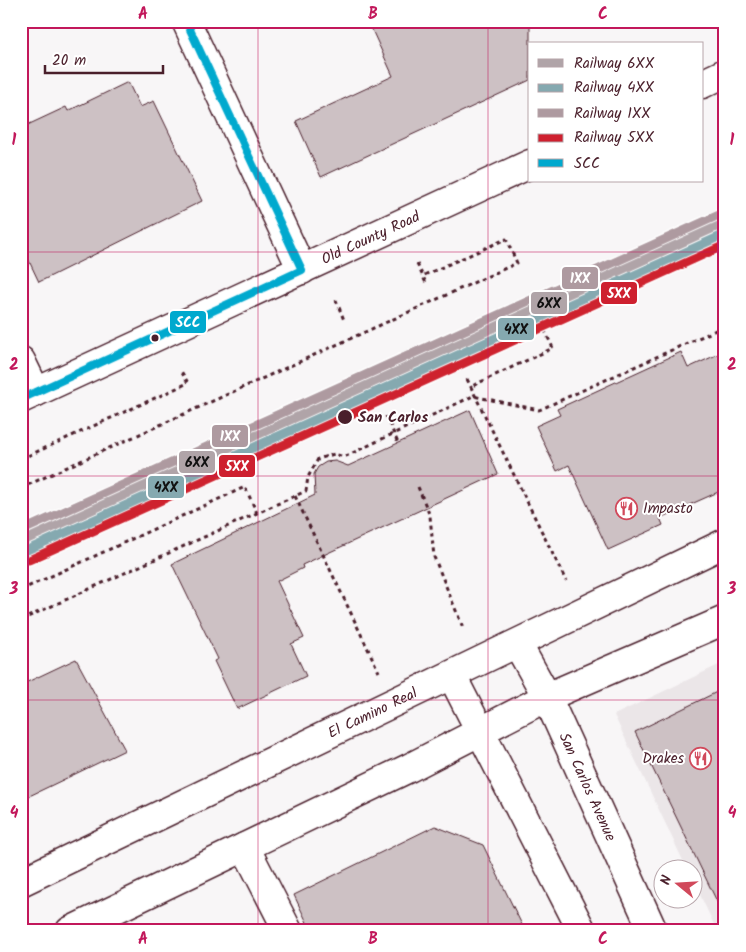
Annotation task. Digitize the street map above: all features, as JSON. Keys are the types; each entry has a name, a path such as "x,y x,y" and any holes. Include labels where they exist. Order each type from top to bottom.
{"main road":[{"path":"186,21 302,270"},
{"path":"704,83 725,73"},
{"name":"Old County Road","path":"29,396 528,165"},
{"path":"21,361 29,396"},
{"name":"El Camino Real","path":"21,882 518,645 725,543"},
{"path":"70,931 482,732 547,697 725,620"},
{"name":"San Carlos Avenue","path":"518,645 547,697 653,931"},
{"path":"452,676 582,931"},
{"path":"245,847 288,931"}],"path":[{"path":"21,488 517,262 506,239 422,276"},
{"path":"418,264 426,283"},
{"path":"336,300 344,320"},
{"path":"21,620 306,491 308,477 318,459 334,454 344,457 474,396 539,410 725,326"},
{"path":"21,563 544,327 553,348 470,387"},
{"path":"21,459 188,383 181,371"},
{"path":"467,379 568,585"},
{"path":"386,416 398,443"},
{"path":"21,590 245,487 257,513"},
{"path":"418,487 430,516 434,557 466,634"},
{"path":"295,496 381,676"}],"shaded area":[{"path":"725,662 725,931 717,931 704,903 704,860 683,860 614,715"}],"building":[{"path":"368,21 530,21 528,81 321,177 296,121 393,76"},
{"path":"128,82 140,107 154,101 202,201 39,282 21,244 21,128 66,107 68,111"},
{"path":"725,351 725,489 660,518 663,525 608,550 569,465 557,471 536,426 560,415 557,409 681,352 688,368"},
{"path":"470,410 498,474 302,565 303,568 277,581 304,638 291,644 306,676 237,709 214,661 218,659 172,564 315,495 314,474 318,467 326,462 335,461 348,466"},
{"path":"76,659 125,750 21,800 21,685"},
{"path":"725,688 725,918 704,875 704,860 697,860 635,732"},
{"path":"435,826 483,845 525,931 311,931 294,895"}],"rail line":[{"name":"1XX","path":"21,531 721,214"},
{"name":"6XX","path":"21,542 725,223"},
{"name":"4XX","path":"25,551 725,234"},
{"name":"5XX","path":"29,560 725,245"}],"transit line":[{"name":"SCC","path":"21,399 302,270 186,21"}],"place":[{"name":"San Carlos","path":"345,417"},
{"name":"Impasto","path":"627,508"},
{"name":"Drakes","path":"700,758"}]}
